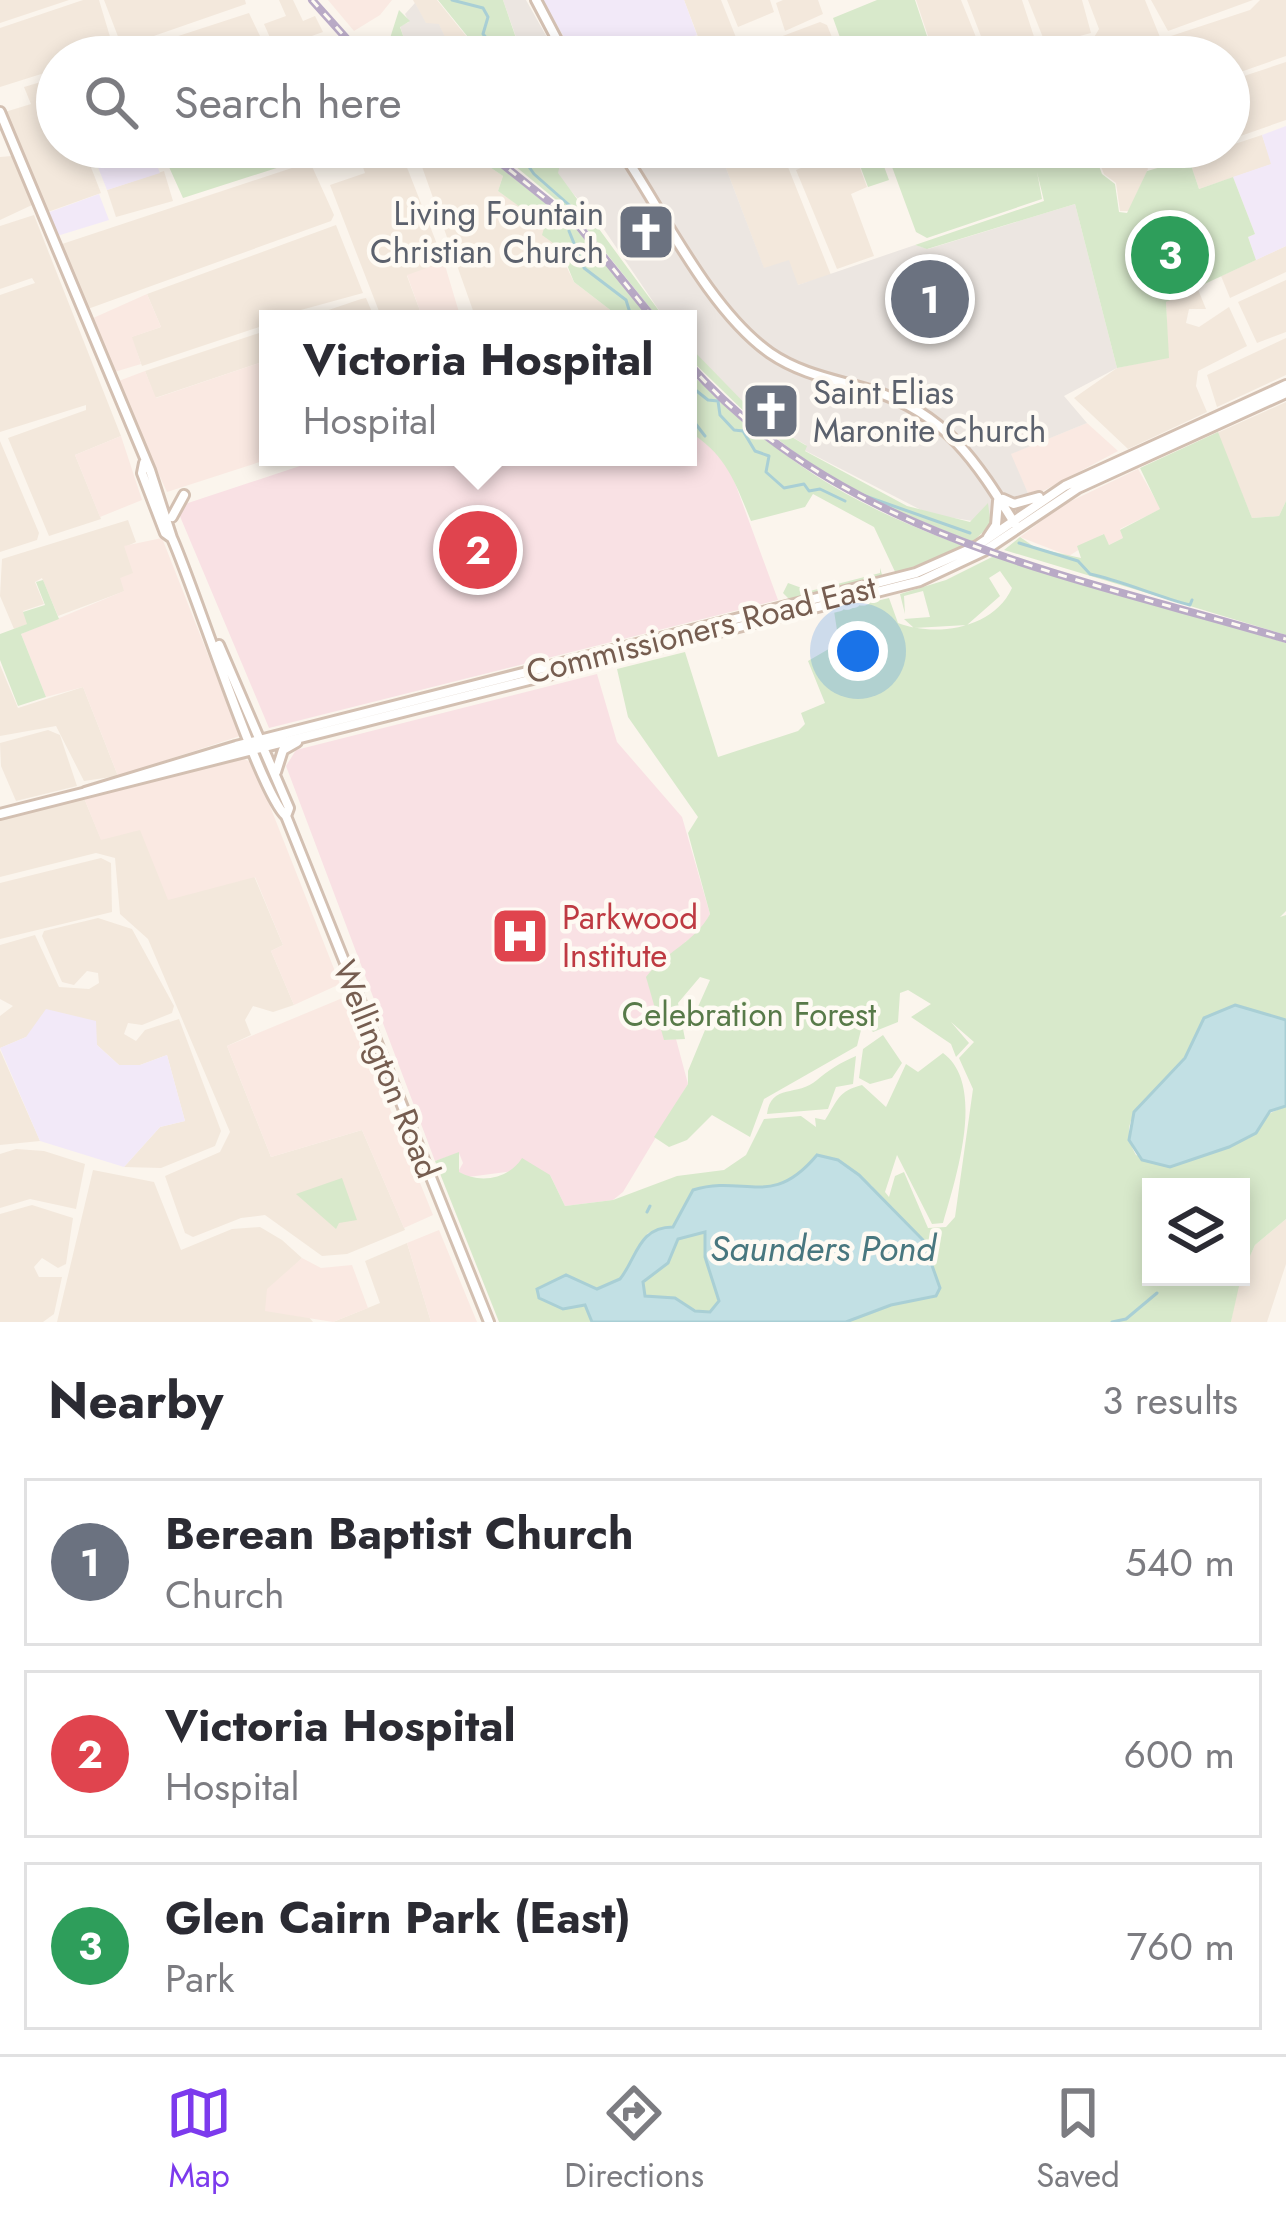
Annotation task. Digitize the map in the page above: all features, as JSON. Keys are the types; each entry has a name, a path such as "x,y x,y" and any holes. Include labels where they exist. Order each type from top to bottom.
{"main road":[{"path":"536,0 555,36"},
{"name":"Wellington Road","path":"0,112 172,525 172,538 212,633 232,665 258,745 489,1322"},
{"path":"633,168 727,310 755,340 807,372 922,411 956,436 1015,524"},
{"name":"Commissioners Road East","path":"258,745 315,735 892,589 962,564 1055,491 1286,389"},
{"name":"Commissioners Road East","path":"0,814 916,573 986,541 1078,488 1286,389"},
{"name":"Wellington Road","path":"144,463 142,472 152,499 165,533 172,538"},
{"path":"997,494 1014,504 1055,491"},
{"path":"986,541 996,525 997,494"},
{"path":"172,525 173,510 184,495"},
{"path":"275,774 283,750 315,735"},
{"name":"Wellington Road","path":"258,745 289,808 286,816"}],"shaded area":[{"path":"0,0 69,0 0,23"},
{"path":"83,0 99,0 110,36 36,36 36,76 0,87 0,28"},
{"path":"104,0 245,0 246,4 154,36 118,36"},
{"path":"279,0 293,0 303,21 315,16 323,32 269,36 264,24 286,16"},
{"path":"328,0 392,0 380,15 354,31"},
{"path":"413,0 437,0 466,36 444,36 439,25 426,24"},
{"path":"503,0 526,0 546,36 516,36"},
{"path":"543,0 684,0 697,35 694,36 563,36"},
{"path":"684,0 721,0 735,36 698,36"},
{"path":"727,0 770,0 774,12 738,27"},
{"path":"818,0 823,14 785,31 776,3"},
{"path":"916,0 961,0 976,36 928,36"},
{"path":"967,0 1022,0 1034,36 981,36"},
{"path":"1028,0 1082,0 1091,33 1042,36"},
{"path":"1088,0 1145,0 1160,36 1095,36 1099,29"},
{"path":"1151,0 1253,0 1168,31"},
{"path":"1260,0 1286,0 1286,56 1250,69 1250,36 1171,36 1250,10"},
{"path":"415,3 426,23 439,24 444,36 403,36 400,26 409,22 405,14"},
{"path":"249,13 260,36 178,36"},
{"path":"820,22 831,36 783,36"},
{"path":"1286,62 1286,120 1250,133 1250,74"},
{"path":"36,83 36,168 91,168 101,193 45,213 5,112 31,104 24,87"},
{"path":"1286,126 1286,246 1256,260 1248,237 1255,234 1233,177 1271,164 1262,135"},
{"path":"1262,135 1272,164 1199,189 1192,168 1250,168 1250,139"},
{"path":"12,156 32,205 0,220 0,157"},
{"path":"98,168 158,168 160,173 107,190"},
{"path":"292,168 313,168 334,215 331,221 85,310 62,244"},
{"path":"363,168 407,168 444,262 407,276 420,310 379,310 330,185 365,173"},
{"path":"422,168 491,168 503,176 498,191 546,225 574,282 610,310 473,310"},
{"path":"551,168 726,168 764,268 789,260 798,285 915,245 928,249 1075,204 1117,368 1064,396 1087,423 1011,454 1030,498 985,523 929,514 804,450 806,445 752,414 697,355 697,310 659,310 601,225"},
{"path":"726,168 788,168 831,275 798,285 764,269"},
{"path":"860,168 867,187 851,194 874,256 837,269 796,170"},
{"path":"1102,168 1148,168 1129,211 1120,211 1116,183"},
{"path":"164,171 173,201 116,217 107,190"},
{"path":"99,194 109,220 57,236 47,213"},
{"path":"34,215 121,436 75,455 101,519 49,536 8,438 86,410 86,405 0,432 0,295 35,283 32,278 0,289 0,226"},
{"path":"336,225 363,293 301,310 259,310 259,327 142,366 131,337 161,327 147,294"},
{"path":"1286,246 1286,272 1230,298 1221,276"},
{"path":"444,262 458,310 420,310 407,275"},
{"path":"1286,280 1286,332 1257,343 1238,302"},
{"path":"1197,287 1206,309 1189,309 1186,323 1199,327 1229,307 1247,346 1198,371 1196,386 1207,412 1128,449 1074,398 1117,368 1168,357 1166,302"},
{"path":"147,294 161,327 132,337 141,364 111,373 91,319"},
{"path":"366,298 371,310 329,310"},
{"path":"259,333 259,363 155,398 145,371"},
{"path":"1286,338 1286,375 1217,407 1207,375"},
{"path":"259,363 259,462 167,492 116,382 145,371 156,398"},
{"path":"1286,402 1286,501 1279,516 1252,518 1217,433"},
{"path":"1087,423 1118,451 1030,498 1010,454"},
{"path":"121,436 142,500 100,517 75,455"},
{"path":"697,436 728,464 778,600 269,728 179,514 185,504 300,466 697,466"},
{"path":"0,441 39,533 37,540 0,552"},
{"path":"1138,469 1161,509 1120,529 1123,538 1109,545 1103,534 1069,556 1020,537 1063,505"},
{"path":"128,520 136,542 125,547 134,573 125,591 58,616 42,578 35,582 44,604 23,611 28,624 14,629 0,596 2,559"},
{"path":"162,538 240,736 118,776 83,687 46,697 21,634 124,591 120,578 133,573 124,546"},
{"path":"0,665 18,708 83,687 118,776 84,781 56,726 0,736"},
{"name":"Parkwood Institute","path":"597,674 617,742 682,817 710,914 701,931 685,942 664,1040 676,1039 688,1084 623,1192 613,1200 565,1206 550,1175 514,1171 468,1177 458,1172 463,1163 459,1153 435,1161 286,766 296,750"},
{"path":"48,730 60,735 77,786 16,801 1,766 0,743"},
{"path":"244,759 253,763 340,984 294,1005 271,951 283,945 255,877 168,900 140,830 101,840 84,798"},
{"path":"84,798 101,839 139,829 254,876 283,945 271,951 294,1005 273,1012 253,1006 245,1020 251,1035 227,1046 271,1157 362,1130 405,1230 347,1254 322,1256 265,1215 241,1218 193,1237 185,1233 165,1176 220,1152 230,1132 148,939 120,914 115,858 96,853 0,877 0,820"},
{"path":"101,858 111,863 112,912 0,939 0,883"},
{"path":"98,918 132,929 174,1006 172,1013 142,1025 128,1023 124,1034 136,1041 145,1030 179,1019 221,1131 215,1146 161,1168 124,1167 160,1127 185,1121 167,1055 140,1065 119,1065 97,1045 26,1037 0,1048 0,1016 13,1006 0,999 0,945 35,935 59,987 89,989 99,983 98,973 87,971 74,985 62,982 42,936 44,931"},
{"path":"345,997 433,1215 404,1228 362,1130 271,1157 227,1046"},
{"path":"46,1009 96,1021 97,1045 119,1065 140,1065 167,1055 185,1121 160,1127 124,1167 40,1141 0,1048 26,1037"},
{"path":"0,1050 40,1141 0,1145"},
{"path":"16,1149 44,1151 85,1164 76,1209 30,1199 0,1208 0,1154"},
{"path":"93,1170 154,1182 181,1250 232,1229 260,1227 282,1240 302,1258 280,1282 313,1322 57,1322"},
{"path":"32,1205 73,1218 66,1264 58,1268 42,1258 34,1267 39,1277 62,1277 54,1314 43,1322 0,1322 0,1214"},
{"path":"1286,1219 1286,1264 1267,1322 1231,1322 1237,1286 1250,1286 1250,1256 1255,1245"},
{"path":"439,1230 477,1322 431,1322 407,1243"},
{"path":"407,1243 431,1322 333,1322 380,1303 365,1261"},
{"path":"302,1258 321,1268 352,1265 368,1308 333,1322 265,1311 267,1289"}],"green space":[{"path":"438,0 503,0 515,36 467,36"},
{"path":"877,0 915,0 927,36 839,36 833,18"},
{"path":"399,10 410,21 400,27 403,36 391,36"},
{"path":"169,168 277,168 183,198"},
{"path":"491,168 501,168 579,230 644,310 610,310 574,282 560,248 542,235 545,225 498,191 503,176"},
{"path":"517,168 559,168 558,173 658,310 652,310 578,218"},
{"path":"861,168 885,168 889,180 868,187"},
{"path":"892,168 1100,168 1115,184 1119,212 1127,213 1147,171 1192,168 1199,189 1233,177 1255,234 1248,237 1256,260 1166,302 1169,358 1117,368 1075,204 927,249 915,245 1044,201 1037,172 1042,199 927,238 916,232"},
{"path":"697,354 759,418 755,422 697,366"},
{"path":"697,379 784,454 848,495 964,546 897,576 874,527 813,494 805,507 751,521 734,481 697,437"},
{"path":"775,427 807,446 805,451 907,506 970,522 988,503 991,525 972,542 868,499 819,471 767,431"},
{"path":"1218,432 1252,518 1279,516 1286,501 1286,635 1004,550 1020,537 1036,548 1081,558 1077,546 1104,534 1109,545 1123,538 1120,530 1160,509 1140,468"},
{"name":"Celebration Forest","path":"998,554 1286,643 1286,911 1280,917 1286,915 1286,1020 1235,1005 1204,1018 1182,1061 1142,1103 1130,1126 1136,1155 1170,1167 1249,1138 1262,1117 1286,1106 1286,1219 1255,1245 1250,1256 1250,1178 1142,1178 1142,1286 1239,1286 1231,1322 846,1322 891,1305 936,1296 923,1240 878,1200 872,1186 838,1160 818,1155 792,1177 765,1189 734,1192 700,1187 672,1227 648,1233 620,1279 597,1289 576,1283 539,1298 563,1309 585,1304 592,1322 499,1322 435,1161 459,1152 459,1172 467,1176 502,1175 522,1158 550,1175 565,1206 613,1200 677,1176 724,1170 746,1155 764,1119 801,1116 816,1127 815,1118 825,1120 839,1097 854,1087 862,1085 886,1107 906,1064 918,1072 943,1053 956,1068 966,1110 960,1159 943,1223 932,1224 897,1155 885,1192 889,1197 895,1176 904,1172 928,1228 946,1227 955,1217 973,1089 959,1058 974,1042 951,1022 969,1043 956,1057 951,1044 911,1017 931,1004 908,990 900,993 898,1022 873,1032 856,1012 861,1030 857,1046 764,1099 750,1137 712,1115 687,1140 669,1147 654,1137 688,1084 688,1071 705,1030 697,1009 710,980 700,977 678,1003 685,1039 664,1040 646,977 710,914 688,833 698,817 628,717 617,669 685,652 718,757 798,731 805,724 801,713 825,703 808,661 839,643 834,611 889,598 898,623 913,627 904,619 930,617 923,591 904,596 905,614 900,594 946,580","holes":["1000,571 1012,588 991,613 968,624 1000,596 989,578"]},
{"path":"880,568 883,578 793,603 783,593 788,583 810,591 880,573"},
{"path":"43,580 59,619 21,634 46,697 18,706 0,660 0,634 27,624 23,612 45,605 36,582"},
{"path":"883,1035 902,1063 892,1078 870,1084 859,1078 863,1049"},
{"path":"856,1056 853,1084 836,1087 828,1109 767,1114 780,1094 810,1085"},
{"path":"342,1178 357,1220 339,1223 336,1229 296,1194"},
{"path":"705,1232 705,1257 719,1301 709,1312 645,1296 642,1283 668,1263 678,1239"}],"water":[{"path":"1235,1005 1286,1020 1286,1106 1270,1111 1256,1133 1229,1147 1170,1167 1142,1160 1129,1140 1134,1112 1185,1058 1204,1018"},
{"name":"Saunders Pond","path":"817,1155 838,1160 859,1175 923,1240 940,1288 936,1296 891,1305 846,1322 592,1322 585,1305 563,1309 539,1298 537,1289 566,1275 597,1289 620,1279 645,1238 673,1227 693,1190 771,1186 801,1172","holes":["705,1232 705,1257 719,1301 710,1312 695,1311 675,1298 645,1296 643,1282 668,1263 678,1239"]}],"waterway":[{"path":"452,0 483,8 488,17 485,36"},
{"path":"530,168 585,219"},
{"path":"569,231 584,268 626,300 629,310"},
{"path":"697,391 718,401 720,415 734,430 743,431 755,451 769,456 766,472 784,488 804,484 809,491 820,489 845,501"},
{"path":"697,426 705,436"},
{"path":"851,491 970,533"},
{"path":"1019,543 1078,561 1090,574 1190,605 1192,600"},
{"path":"647,1212 650,1206"},
{"path":"1112,1322 1126,1319 1157,1293"}],"railway":[{"path":"312,0 344,36"},
{"path":"507,168 577,224 647,310"},
{"path":"697,372 749,422 816,471 888,510 1044,570 1286,639"}],"place":[{"name":"Living Fountain Christian Church","path":"646,232"},
{"name":"Glen Cairn Park (East)","path":"1170,255"},
{"name":"Berean Baptist Church","path":"930,299"},
{"name":"Saint Elias Maronite Church","path":"771,411"},
{"name":"Victoria Hospital","path":"478,550"},
{"name":"Parkwood Institute","path":"520,936"}]}
